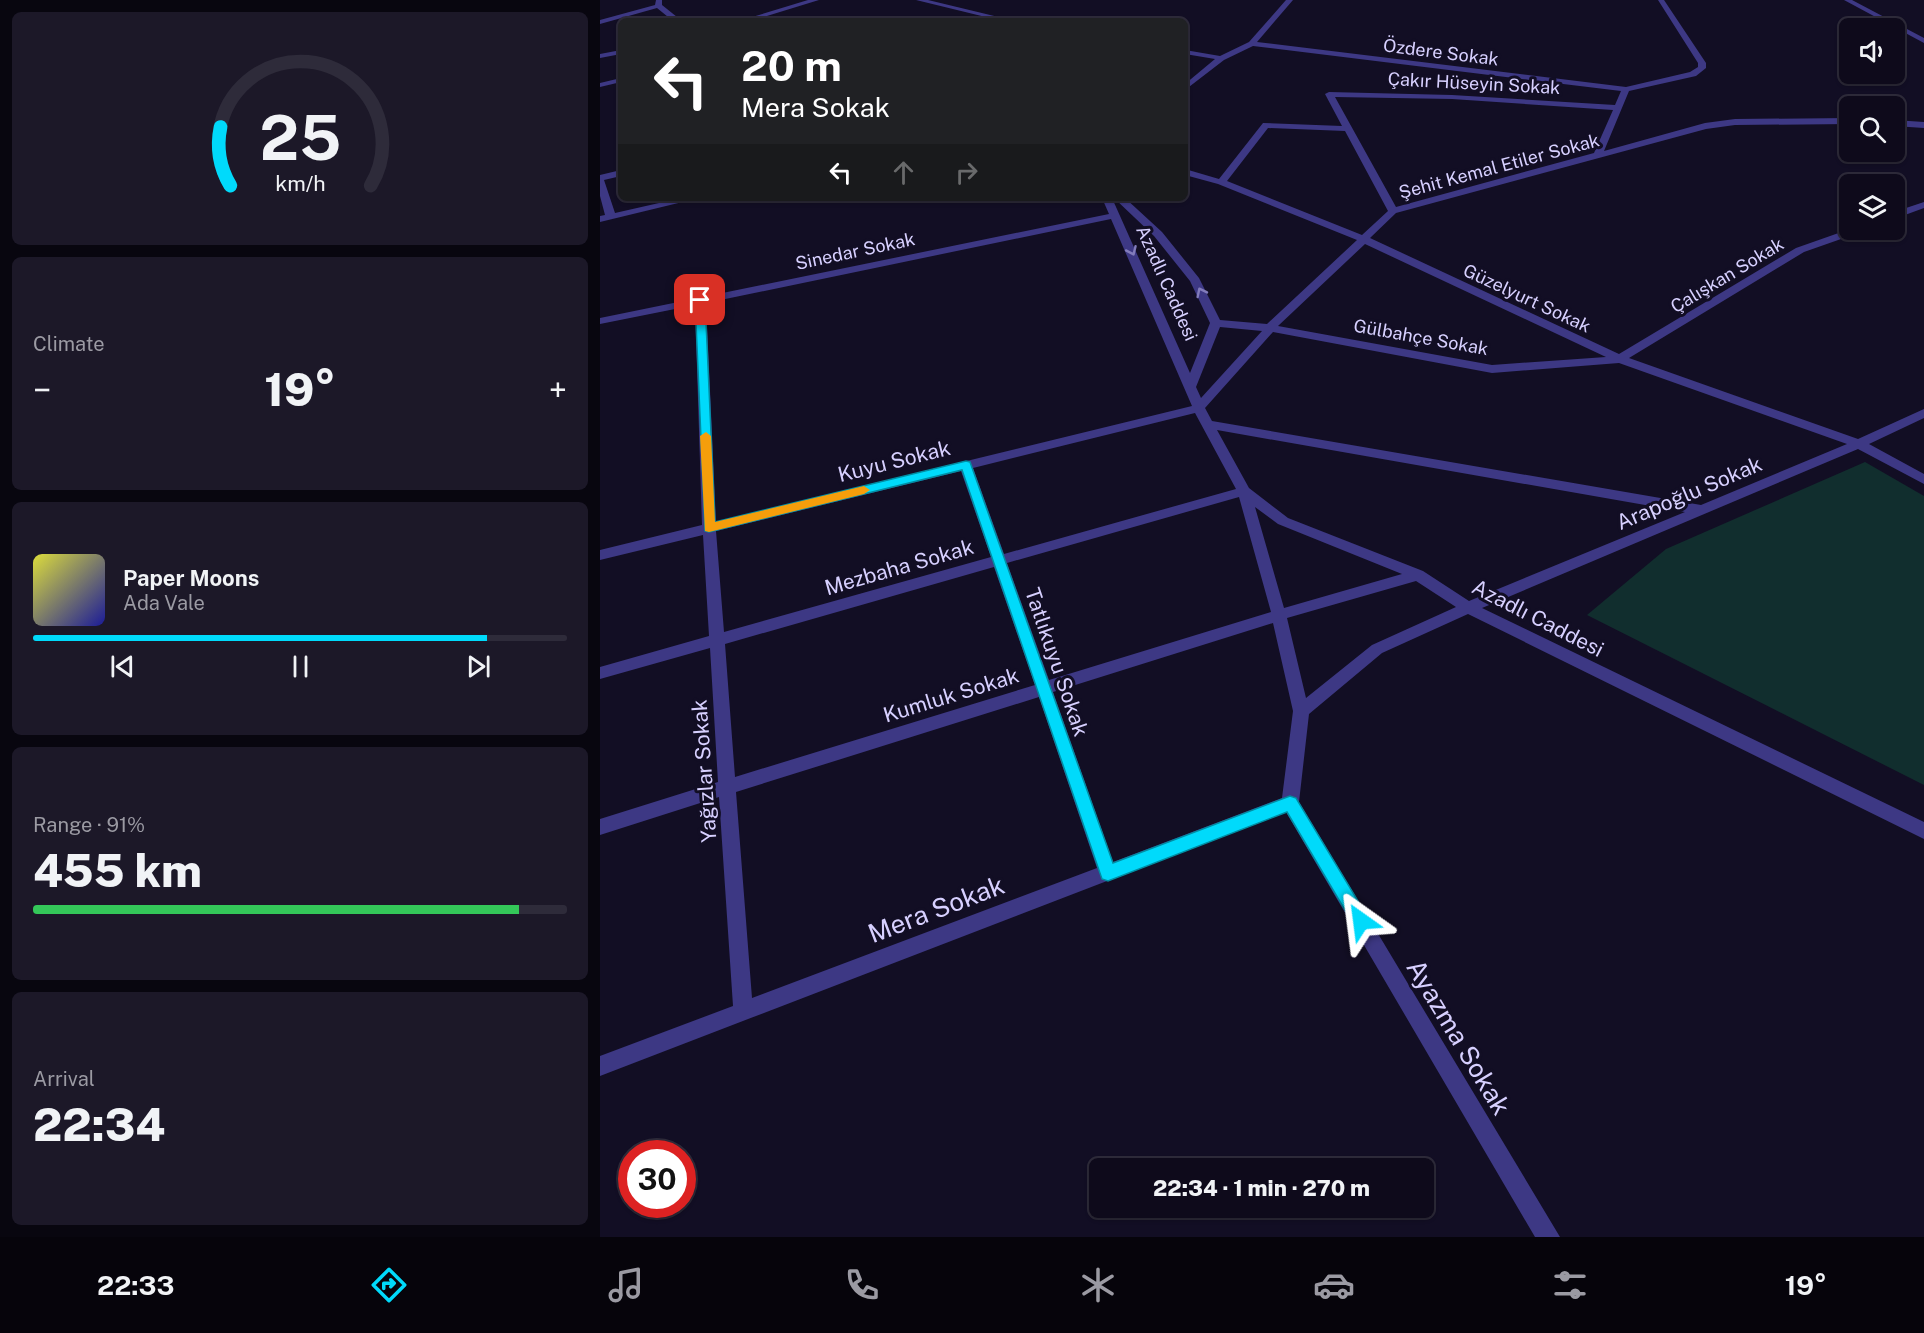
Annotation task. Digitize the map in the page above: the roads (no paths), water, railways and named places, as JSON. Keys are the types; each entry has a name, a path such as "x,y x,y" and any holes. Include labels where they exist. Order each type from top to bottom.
{"street":[{"path":"753,18 816,0"},
{"path":"919,0 998,18"},
{"path":"1188,85 1221,58 1252,44 1290,0"},
{"name":"Özdere Sokak","path":"1252,44 1626,89 1693,74 1702,68 1702,63 1661,0"},
{"path":"1847,0 1924,41"},
{"path":"600,22 658,3 675,18"},
{"path":"1188,52 1221,58"},
{"path":"600,56 618,53"},
{"path":"600,85 618,81"},
{"path":"1597,157 1626,89"},
{"name":"Çakır Hüseyin Sokak","path":"1347,129 1329,94 1452,97 1618,108"},
{"name":"Şehit Kemal Etiler Sokak","path":"1199,408 1270,328 1393,211 1705,126 1735,122 1839,121"},
{"path":"1905,124 1924,125"},
{"path":"1221,182 1266,125 1347,129 1393,211"},
{"name":"Güzelyurt Sokak","path":"1188,173 1221,182 1363,239 1620,359 1859,444 1924,480"},
{"path":"611,217 600,179 618,174"},
{"path":"600,219 681,201"},
{"name":"Azadlı Caddesi","path":"1109,201 1191,385 1199,408 1244,491 1283,521 1418,575 1468,608 1924,831"},
{"name":"Azadlı Caddesi","path":"1122,201 1158,234 1195,280 1216,323 1191,385"},
{"path":"1905,212 1924,205"},
{"name":"Sinedar Sokak","path":"600,321 1116,215"},
{"name":"Çalışkan Sokak","path":"1620,359 1800,250 1839,236"},
{"name":"Yağızlar Sokak","path":"700,300 709,528 743,1012"},
{"name":"Gülbahçe Sokak","path":"1216,323 1270,328 1492,369 1620,359"},
{"name":"Kuyu Sokak","path":"600,555 1199,408"},
{"name":"Arapoğlu Sokak","path":"1468,608 1859,444 1924,413"},
{"path":"1208,424 1702,510"},
{"name":"Tatlıkuyu Sokak","path":"966,465 1108,873"},
{"path":"1244,491 1279,615 1301,711 1290,803"},
{"name":"Mezbaha Sokak","path":"600,673 1244,491"},
{"name":"Kumluk Sokak","path":"600,826 1279,615 1418,575"},
{"path":"1301,711 1377,649 1468,608"},
{"name":"Mera Sokak","path":"600,1066 1290,803"},
{"name":"Ayazma Sokak","path":"1290,803 1548,1237"}]}
